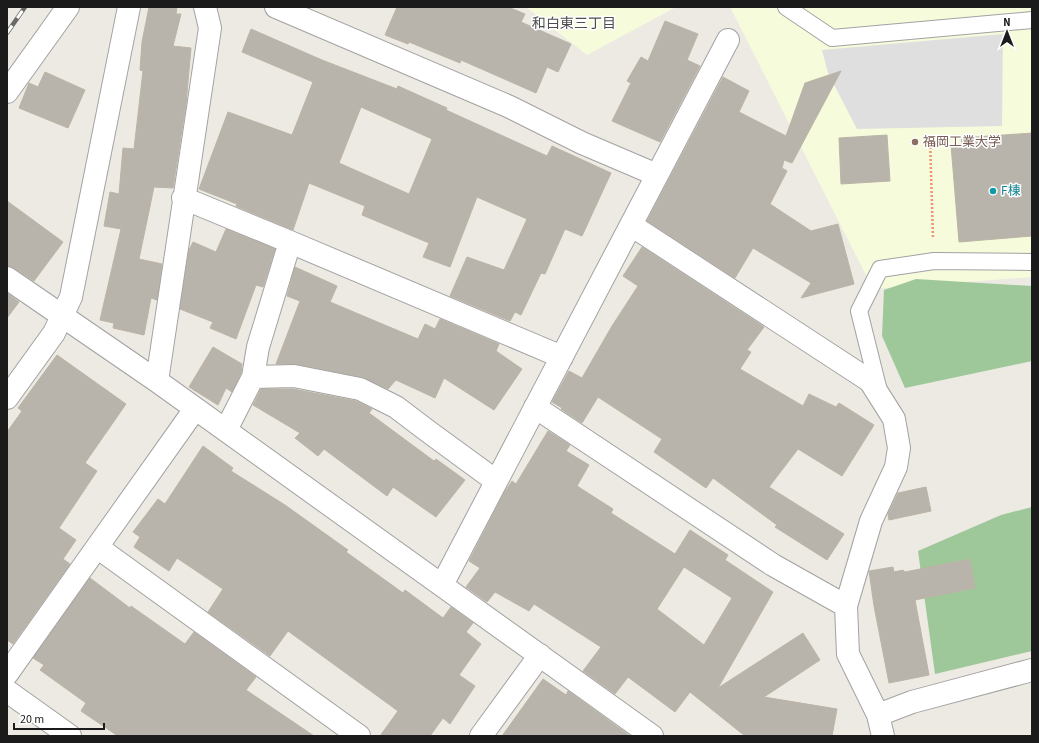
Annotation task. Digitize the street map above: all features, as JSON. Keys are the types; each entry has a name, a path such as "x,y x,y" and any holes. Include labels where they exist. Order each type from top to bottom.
{"street":[{"path":"7,92 68,7"},
{"path":"7,398 54,333 71,297 129,7"},
{"path":"157,381 183,198 210,28 205,7"},
{"path":"276,7 510,107 582,143 657,175"},
{"path":"442,585 728,40"},
{"path":"183,198 562,357"},
{"path":"631,225 870,381 894,420 899,448 896,467 871,521 846,606 848,654 881,726 912,702 1032,670"},
{"path":"226,430 252,377 258,347 290,242"},
{"path":"7,278 157,381 652,736"},
{"path":"252,377 294,376 360,389 396,406 496,481"},
{"path":"535,407 773,566 846,606"},
{"path":"7,674 195,408"},
{"path":"97,547 359,736"},
{"path":"481,736 540,655"},
{"path":"7,691 70,736"}],"lane":[{"path":"786,7 832,38 1032,20"},
{"path":"880,395 859,311 880,270 934,261 1032,262"}],"path":[{"path":"930,139 934,261"}],"shaded area":[{"path":"526,7 676,7 587,55"},
{"name":"福岡工業大学","path":"730,7 1032,7 1032,277 873,289"},
{"path":"1003,34 1002,126 857,129 828,73 822,50"}],"green space":[{"path":"916,279 1032,286 1032,361 905,388 882,336 884,290"},
{"path":"1032,507 1032,651 935,674 918,551 1001,515"}],"building":[{"path":"149,7 177,7 176,14 181,14 173,46 191,48 186,104 173,188 154,187 139,259 162,264 157,300 151,298 144,335 113,328 114,323 100,320 121,229 104,226 110,192 119,194 123,148 134,149 143,71 140,70 142,42"},
{"path":"397,7 508,7 525,14 521,22 571,44 558,72 547,67 536,93 461,60 460,63 409,42 408,44 385,35"},
{"path":"665,21 698,34 687,60 700,66 660,142 612,121 631,83 627,81 641,57 648,61"},
{"path":"251,29 322,60 397,89 398,86 447,108 446,110 547,156 552,146 611,173 582,236 565,229 545,274 541,273 521,315 515,312 510,321 450,296 467,257 504,270 527,219 477,197 450,267 423,257 429,243 362,215 365,206 309,183 293,230 236,206 237,204 199,189 228,112 292,135 313,82 242,52","holes":["361,107 432,139 409,194 339,163"]},
{"path":"841,71 792,163 784,160 782,168 787,171 770,204 811,231 838,224 854,284 801,298 811,283 753,248 735,278 647,221 723,77 749,91 739,112 786,136 805,83"},
{"path":"45,72 85,90 68,128 19,108 29,83 38,87"},
{"name":"F棟","path":"1032,133 1032,236 959,242 951,145 962,144 961,138"},
{"path":"887,135 890,181 841,184 839,138"},
{"path":"7,201 63,242 34,281 14,268 7,266"},
{"path":"226,229 275,249 263,287 256,285 236,339 210,328 213,322 180,309 189,250 193,242 216,252"},
{"path":"642,247 764,327 747,350 751,352 740,369 803,406 809,394 836,407 839,403 874,425 842,476 798,449 769,487 844,534 827,560 775,527 777,525 713,478 706,488 654,452 662,439 598,397 582,423 552,402 569,371 582,378 612,326 638,286 623,276"},
{"path":"295,267 337,286 330,302 418,339 425,324 435,329 440,319 499,344 496,351 522,369 494,410 444,378 435,398 396,380 388,389 362,377 296,364 276,364 300,301 287,296"},
{"path":"7,293 19,302 7,318"},
{"path":"213,347 242,364 241,373 232,392 226,388 218,405 189,387"},
{"path":"57,355 126,404 85,463 97,471 59,528 76,540 63,559 70,564 13,644 7,640 7,432 22,411 18,408"},
{"path":"261,389 293,389 356,401 372,409 369,413 434,461 436,459 465,480 436,517 393,487 387,496 324,449 318,456 295,438 300,433 253,405"},
{"path":"548,431 570,445 566,451 589,465 577,486 613,509 611,513 675,554 690,530 728,555 725,560 773,592 718,688 803,633 820,660 764,697 837,709 832,736 745,736 690,692 675,712 628,677 615,694 583,671 601,647 534,604 529,611 495,592 487,602 466,587 480,568 469,561 504,493 512,481 516,484","holes":["684,567 732,598 704,645 657,609"]},
{"path":"203,446 233,468 231,471 285,505 348,550 346,552 403,593 405,590 443,618 451,607 473,623 466,632 481,644 459,675 475,686 450,724 443,718 430,736 380,736 398,711 288,631 270,656 208,612 223,589 177,558 169,571 134,547 140,537 133,532 158,499 165,504"},
{"path":"926,487 931,511 889,520 888,514 898,493"},
{"path":"970,559 975,588 915,600 929,675 889,683 874,606 869,571 893,567 894,572 903,570 905,572"},
{"path":"90,578 130,608 131,606 185,644 194,632 256,677 246,690 314,736 118,736 81,711 86,703 40,670 44,665 33,658"},
{"path":"543,679 566,695 568,691 630,736 502,736"}],"railway":[{"path":"7,33 25,7"}],"place":[{"name":"福岡工業大学","path":"915,142"},
{"name":"F棟","path":"993,191"}],"district":[{"name":"和白東三丁目","path":"574,24"}]}
